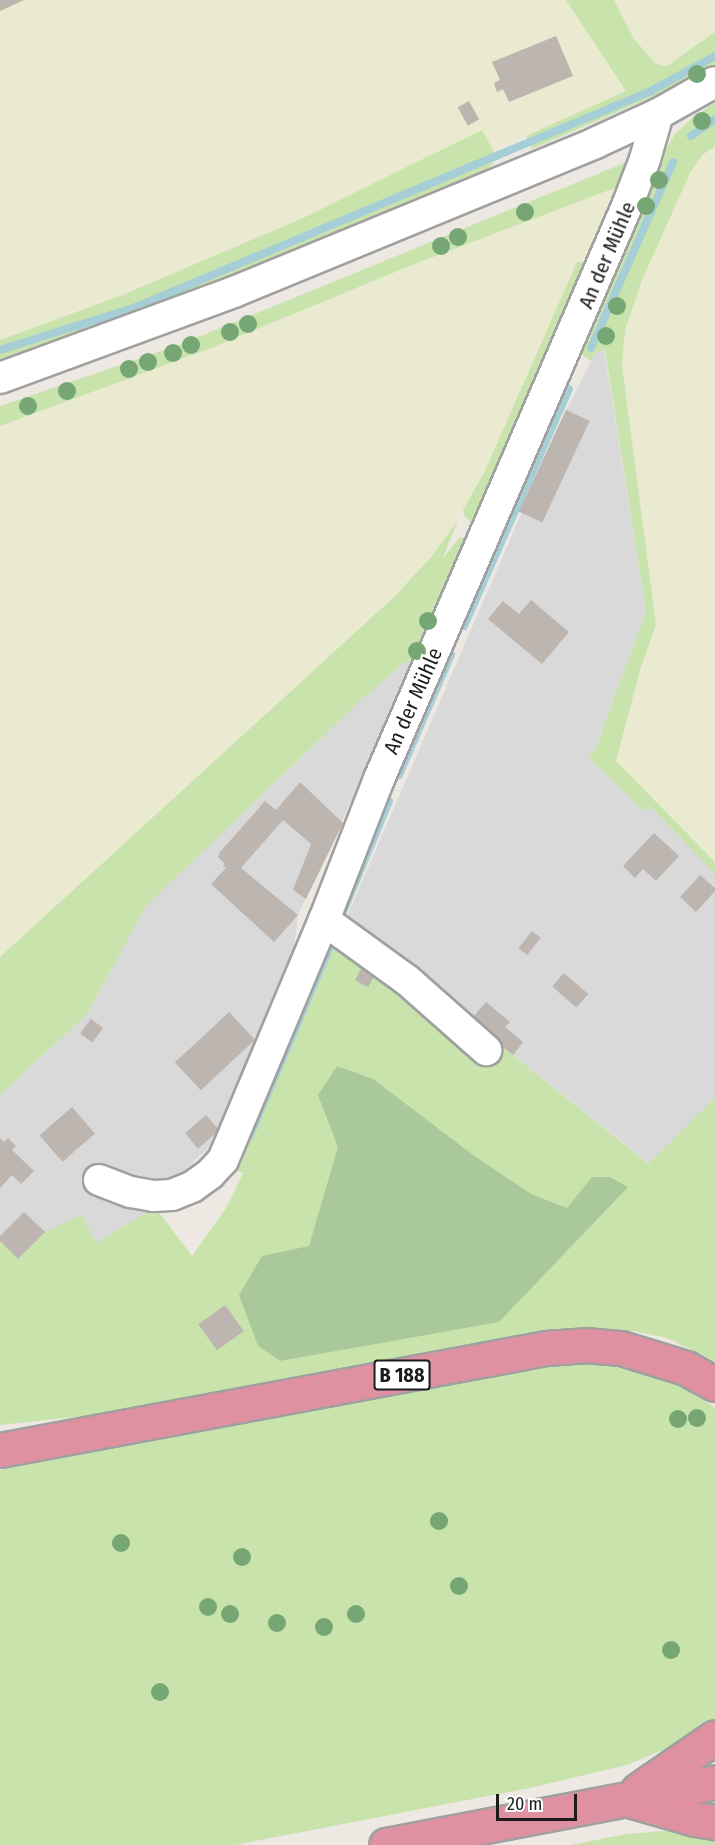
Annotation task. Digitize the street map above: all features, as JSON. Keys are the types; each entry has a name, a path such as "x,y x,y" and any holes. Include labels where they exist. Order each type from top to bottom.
{"highway":[{"name":"B 188","path":"0,1450 546,1348 585,1345 621,1348 686,1368 715,1384"},
{"path":"625,1799 715,1737"},
{"path":"386,1845 715,1782"},
{"path":"625,1799 695,1819 715,1822"}],"street":[{"path":"0,378 234,292 658,114 715,82"},
{"name":"An der Mühle","path":"99,1180 131,1192 154,1196 172,1195 192,1187 210,1174 223,1160 324,920 379,779 627,206 645,159 658,114"},
{"path":"324,920 407,980 486,1050"}],"shaded area":[{"path":"604,349 646,612 595,750 588,757 645,812 650,805 715,874 715,1097 650,1164 345,921 566,410 596,352"},
{"path":"406,661 415,664 298,915 292,964 226,1132 165,1188 155,1207 96,1243 45,1232 18,1259 0,1241 0,1095 87,1014 146,906 363,698"}],"green space":[{"path":"0,0 566,0 626,91 493,150 482,130 303,218 120,296 0,340"},
{"path":"566,0 614,0 634,39 656,64 667,66 715,32 715,68 654,102 652,97 532,149 526,136 626,91"},
{"path":"614,0 715,0 715,32 667,66 656,64 634,39"},
{"path":"715,103 715,146 702,155 690,173 642,280 625,330 622,365 656,625 640,670 616,761 715,862 715,874 650,806 645,812 588,757 595,750 646,612 605,350 596,352 591,361 583,356 580,350 663,154 675,134 693,117"},
{"path":"482,130 493,150 493,163 484,173 232,277 0,363 0,340 120,296 303,218"},
{"path":"715,146 715,862 616,761 640,670 656,625 622,365 625,330 642,280 690,173 702,155"},
{"path":"629,161 625,184 412,265 211,348 0,426 0,406 176,346"},
{"path":"625,184 591,252 577,263 484,473 458,520 432,556 394,597 0,957 0,426 211,348 412,265"},
{"path":"577,262 591,267 479,522 472,523 465,517 463,510 484,473"},
{"path":"458,520 443,558 460,537 466,538 471,545 415,664 406,661 363,698 146,906 87,1014 0,1095 0,957 394,597 432,556"},
{"path":"336,942 420,1003 457,1041 487,1065 495,1059 498,1043 649,1164 715,1097 715,1361 667,1338 634,1331 568,1329 522,1335 104,1414 0,1425 0,1241 18,1259 45,1232 82,1215 96,1243 155,1207 192,1256 228,1205 243,1173 236,1170","holes":["488,1323 280,1361 259,1346"]},
{"path":"337,1066 373,1079 473,1155 531,1194 567,1208 592,1177 610,1177 628,1187 499,1322 280,1361 258,1346 239,1295 262,1256 309,1246 338,1147 318,1095"},
{"path":"590,1362 656,1375 684,1388 715,1408 715,1722 692,1738 627,1765 530,1788 235,1845 0,1845 0,1470 484,1374"},
{"path":"663,1831 715,1835 715,1845 570,1845 627,1834"}],"building":[{"path":"0,0 24,0 0,11"},
{"path":"556,36 573,76 509,102 503,89 497,92 494,83 500,80 492,62"},
{"path":"469,101 479,119 468,126 458,107"},
{"path":"566,410 590,421 542,522 519,512"},
{"path":"531,600 569,632 542,664 488,619 503,601 519,614"},
{"path":"300,782 343,823 306,899 293,890 311,844 283,820 241,868 298,915 274,942 211,884 226,868 218,857 220,852 265,801 276,810"},
{"path":"654,833 679,856 656,881 643,869 635,878 623,866"},
{"path":"700,875 715,888 715,891 696,912 680,897"},
{"path":"532,931 541,938 527,955 518,948"},
{"path":"362,967 375,974 368,987 355,980"},
{"path":"564,973 588,994 576,1008 552,987"},
{"path":"486,1002 510,1022 505,1027 523,1042 513,1055 470,1021"},
{"path":"229,1012 255,1040 201,1090 175,1062"},
{"path":"91,1019 103,1028 92,1042 80,1033"},
{"path":"72,1107 95,1133 63,1162 40,1135"},
{"path":"206,1115 219,1130 198,1148 185,1133"},
{"path":"0,1138 4,1142 8,1138 16,1146 12,1150 34,1171 21,1184 12,1175 0,1188"},
{"path":"24,1212 45,1232 18,1259 0,1241 0,1236"},
{"path":"225,1305 244,1331 217,1350 198,1324"}],"waterway":[{"path":"0,350 136,307 651,91 715,56"},
{"path":"691,136 715,119"},
{"path":"591,348 673,162"},
{"path":"464,626 569,389"},
{"path":"399,775 451,655"},
{"path":"343,912 389,801"},
{"path":"250,1135 331,944"}]}
